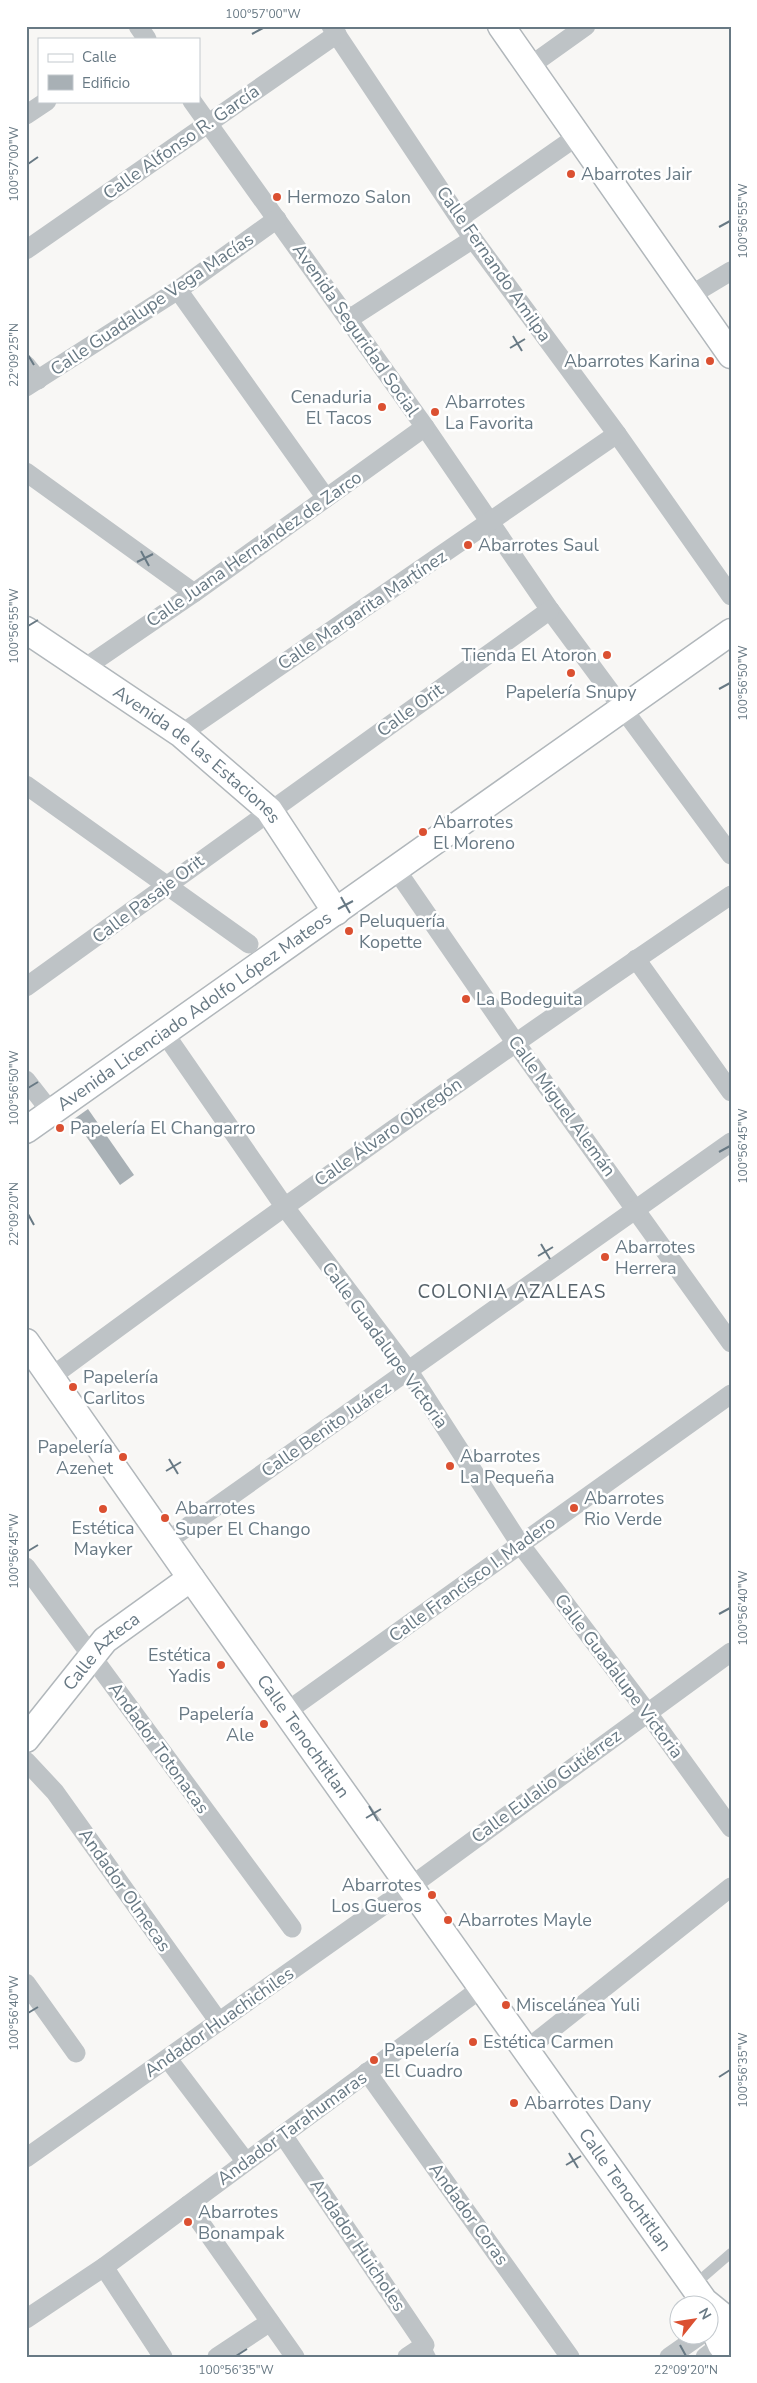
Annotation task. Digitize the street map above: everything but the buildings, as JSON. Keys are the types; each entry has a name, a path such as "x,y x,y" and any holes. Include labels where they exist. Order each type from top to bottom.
{"street":[{"path":"501,26 691,295 731,355"},
{"path":"530,66 586,26"},
{"name":"Calle Alfonso R. García","path":"26,250 208,124 334,30"},
{"name":"Calle Fernando Amilpa","path":"334,30 473,239 617,434 731,596"},
{"path":"26,115 46,102"},
{"name":"Avenida Seguridad Social","path":"193,102 492,522 550,610 731,855"},
{"path":"460,218 579,135"},
{"name":"Calle Guadalupe Vega Macías","path":"32,384 178,290 277,219"},
{"path":"348,319 473,239"},
{"path":"691,295 731,271"},
{"path":"178,290 326,498"},
{"path":"26,365 32,384"},
{"name":"Calle Juana Hernández de Zarco","path":"83,670 194,593 425,427"},
{"name":"Calle Margarita Martínez","path":"181,734 492,522 617,434"},
{"path":"26,472 194,593"},
{"name":"Calle Orit","path":"270,810 550,610"},
{"name":"Avenida de las Estaciones","path":"26,630 181,734 270,810 336,912"},
{"name":"Avenida Licenciado Adolfo López Mateos","path":"26,1130 163,1031 336,912 622,707 731,632"},
{"path":"26,785 164,886 249,944"},
{"name":"Calle Pasaje Orit","path":"26,987 270,810"},
{"name":"Calle Miguel Alemán","path":"395,868 515,1042 731,1342"},
{"name":"Calle Álvaro Obregón","path":"51,1377 284,1206 515,1042 731,895"},
{"path":"636,960 731,1092"},
{"name":"Calle Guadalupe Victoria","path":"163,1031 284,1206 408,1370 520,1544 647,1712 731,1828"},
{"path":"26,1080 51,1112"},
{"name":"Calle Benito Juárez","path":"166,1542 731,1142"},
{"name":"Calle Tenochtitlan","path":"26,1342 191,1578 527,2049 694,2296"},
{"name":"Calle Francisco I. Madero","path":"286,1712 731,1394"},
{"name":"Andador Totonacas","path":"26,1567 292,1928"},
{"name":"Calle Azteca","path":"27,1735 105,1640 191,1578"},
{"name":"Calle Eulalio Gutiérrez","path":"411,1886 731,1652"},
{"name":"Andador Olmecas","path":"26,1761 55,1792 219,2022"},
{"name":"Andador Huachichiles","path":"26,2158 411,1886"},
{"path":"527,2049 731,1887"},
{"path":"26,1983 76,2053"},
{"name":"Andador Tarahumaras","path":"26,2319 104,2267 483,1987"},
{"path":"168,2059 246,2162"},
{"name":"Andador Coras","path":"367,2072 570,2357"},
{"name":"Andador Huicholes","path":"283,2135 428,2351"},
{"path":"188,2205 295,2357"},
{"path":"104,2267 163,2357"},
{"path":"217,2357 270,2322"},
{"path":"669,2357 685,2346"},
{"path":"407,2357 428,2351"}],"lane":[{"path":"720,2300 731,2253"}],"place":[{"name":"Abarrotes Jair","path":"571,174"},
{"name":"Hermozo Salon","path":"277,197"},
{"name":"Abarrotes Karina","path":"710,361"},
{"name":"Cenaduria El Tacos","path":"382,407"},
{"name":"Abarrotes La Favorita","path":"435,412"},
{"name":"Abarrotes Saul","path":"468,545"},
{"name":"Tienda El Atoron","path":"607,655"},
{"name":"Papelería Snupy","path":"571,673"},
{"name":"Abarrotes El Moreno","path":"423,832"},
{"name":"Peluquería Kopette","path":"349,931"},
{"name":"La Bodeguita","path":"466,999"},
{"name":"Papelería El Changarro","path":"60,1128"},
{"name":"Abarrotes Herrera","path":"605,1257"},
{"name":"Papelería Carlitos","path":"73,1387"},
{"name":"Papelería Azenet","path":"123,1457"},
{"name":"Abarrotes La Pequeña","path":"450,1466"},
{"name":"Abarrotes Rio Verde","path":"574,1508"},
{"name":"Estética Mayker","path":"103,1509"},
{"name":"Abarrotes Super El Chango","path":"165,1518"},
{"name":"Estética Yadis","path":"221,1665"},
{"name":"Papelería Ale","path":"264,1724"},
{"name":"Abarrotes Los Gueros","path":"432,1895"},
{"name":"Abarrotes Mayle","path":"448,1920"},
{"name":"Miscelánea Yuli","path":"506,2005"},
{"name":"Estética Carmen","path":"473,2042"},
{"name":"Papelería El Cuadro","path":"374,2060"},
{"name":"Abarrotes Dany","path":"514,2103"},
{"name":"Abarrotes Bonampak","path":"188,2222"}],"district":[{"name":"COLONIA AZALEAS","path":"512,1291"}]}
